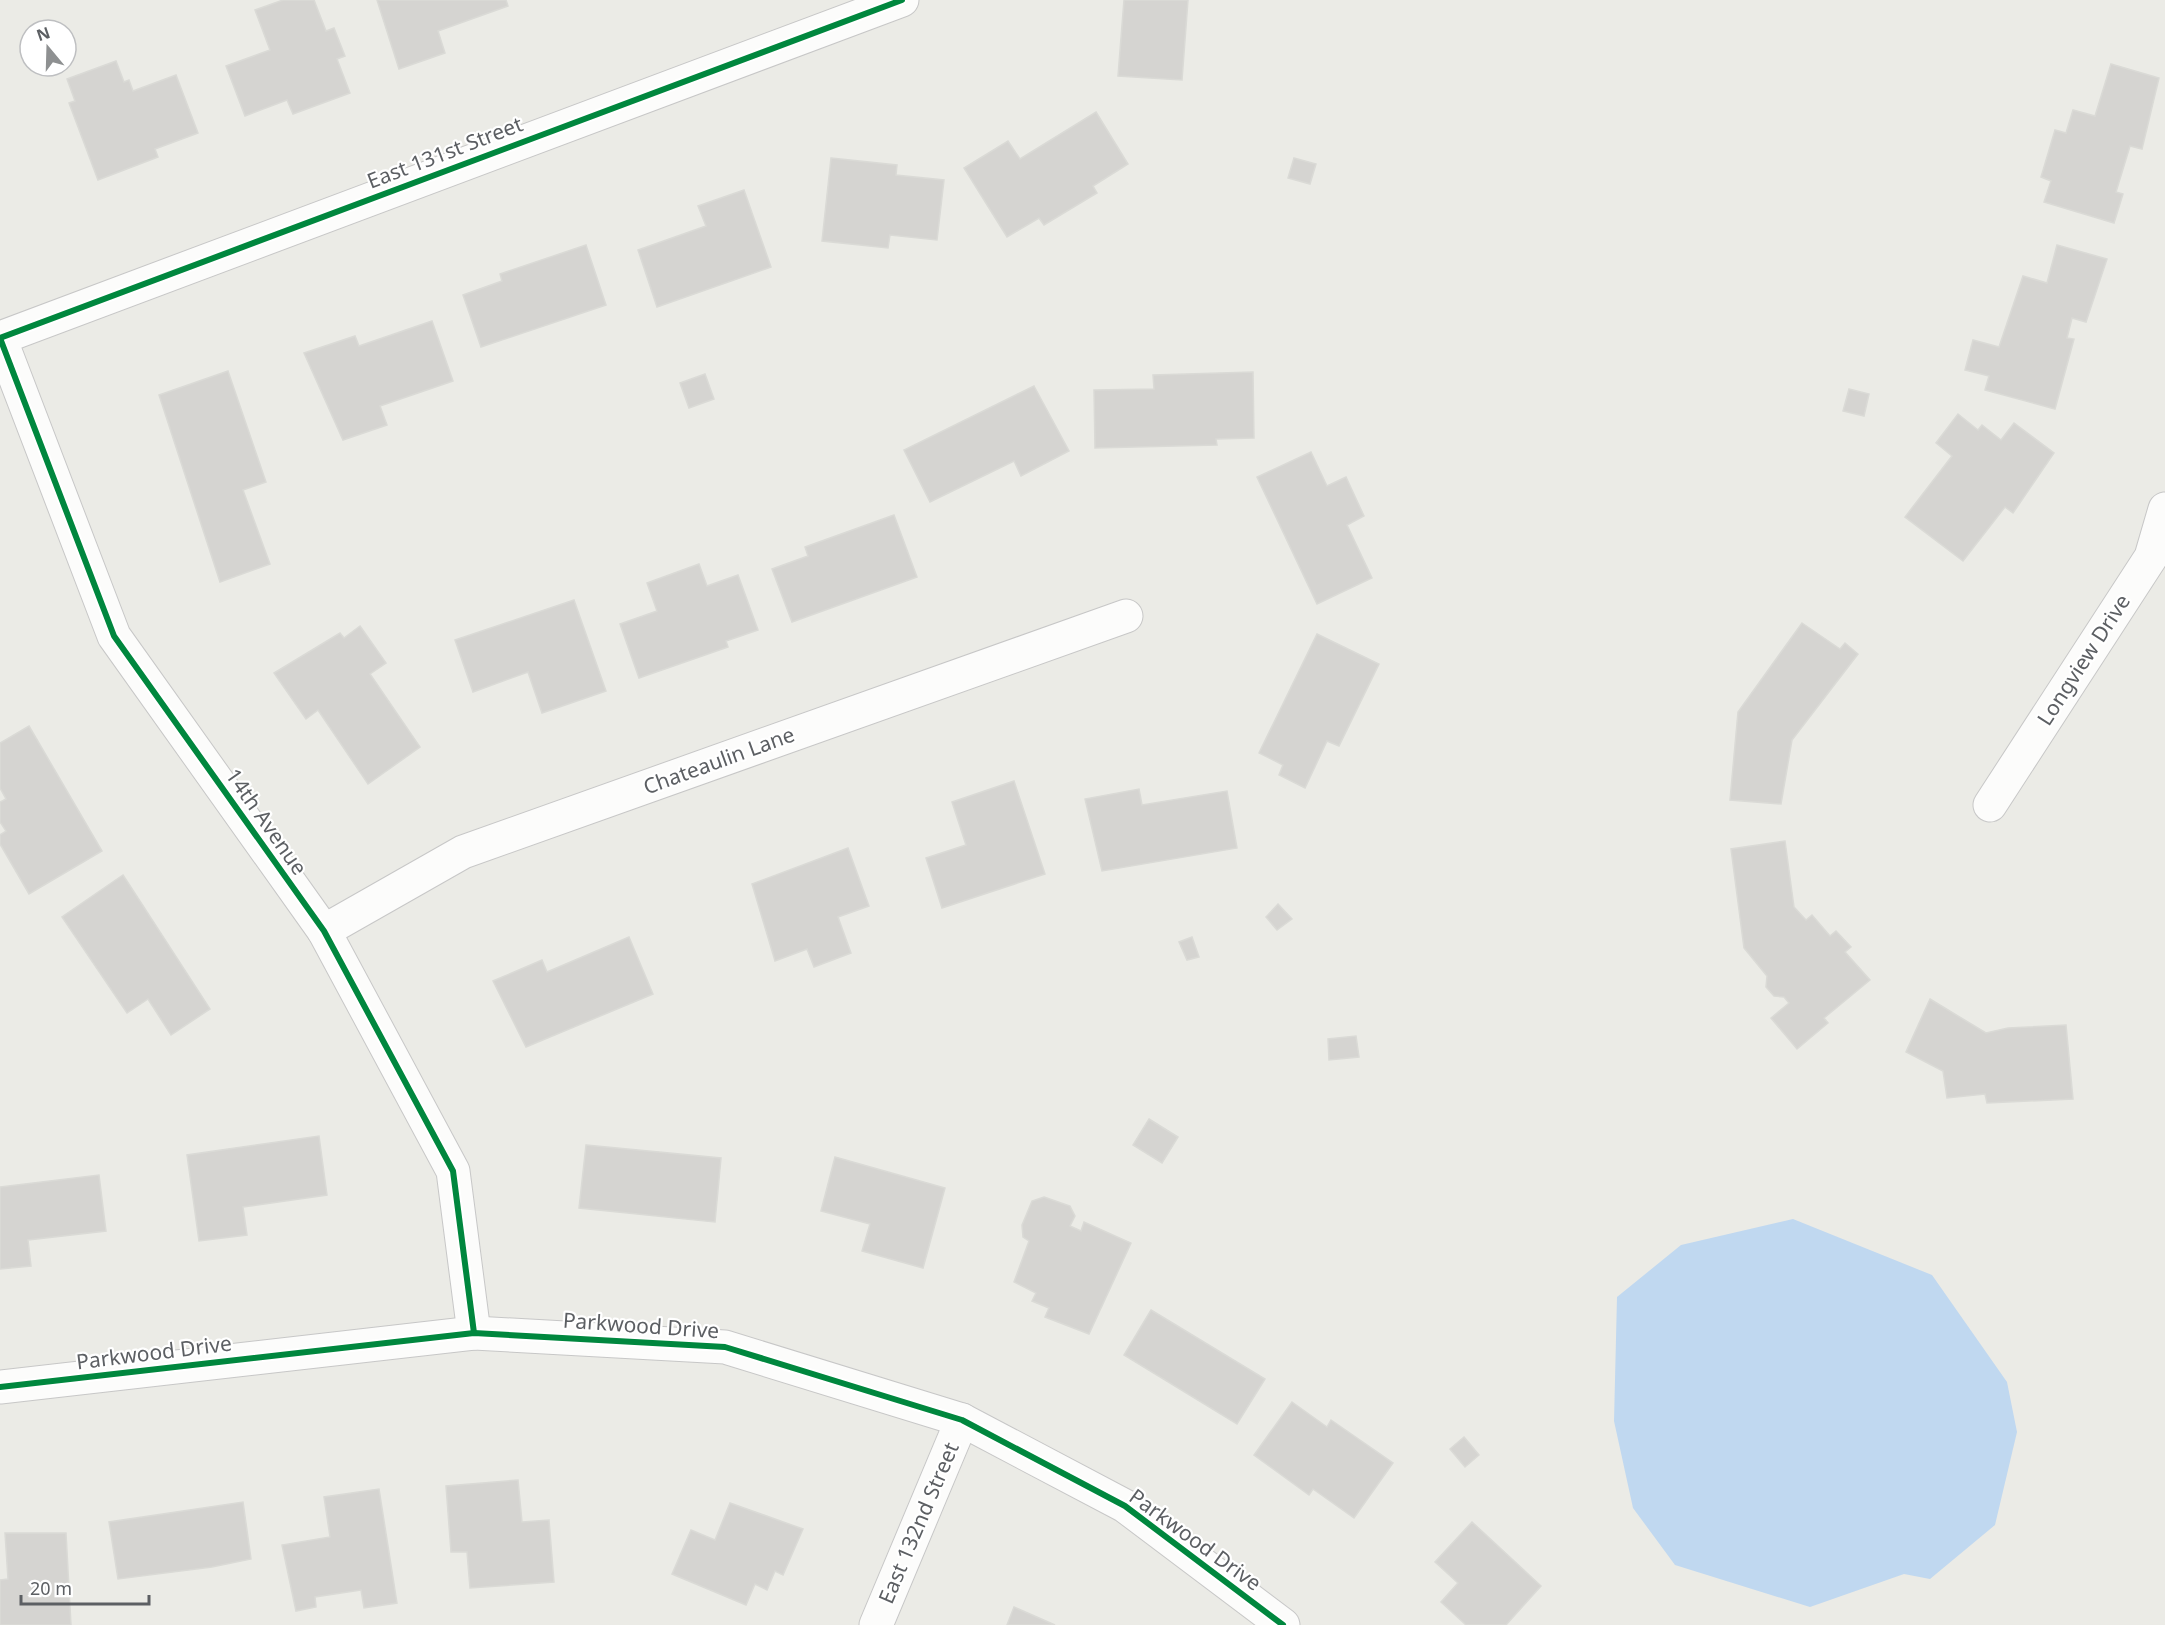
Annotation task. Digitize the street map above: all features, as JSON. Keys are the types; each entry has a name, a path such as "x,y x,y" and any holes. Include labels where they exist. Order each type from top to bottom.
{"street":[{"name":"East 131st Street","path":"0,338 902,0"},
{"name":"14th Avenue","path":"0,338 114,636 324,931 453,1171 474,1333"},
{"name":"Longview Drive","path":"1990,805 2151,557 2165,509"},
{"name":"Chateaulin Lane","path":"324,931 463,852 1126,616"},
{"name":"Parkwood Drive","path":"0,1387 474,1333 724,1347 962,1420 1125,1506 1283,1625"},
{"name":"East 132nd Street","path":"876,1625 962,1420"}],"water":[{"path":"1793,1219 1932,1275 2007,1382 2017,1432 1995,1525 1930,1579 1904,1574 1810,1607 1675,1565 1633,1508 1614,1421 1617,1297 1681,1245"}],"building":[{"path":"283,0 314,0 326,31 334,28 345,56 337,59 350,93 293,114 287,100 245,116 226,66 270,50 255,10"},
{"path":"377,0 506,0 508,6 438,31 445,53 399,69"},
{"path":"1124,0 1188,0 1182,80 1118,76"},
{"path":"116,61 124,82 129,80 133,91 176,75 198,133 155,149 158,157 98,180 69,103 75,101 67,79 78,78 78,75"},
{"path":"2111,64 2159,78 2142,149 2130,146 2116,192 2123,194 2114,223 2044,202 2051,181 2041,177 2055,130 2066,133 2073,110 2095,116"},
{"path":"1096,112 1128,164 1093,186 1097,193 1044,225 1039,218 1007,237 964,168 1008,141 1020,159"},
{"path":"831,158 897,165 896,175 944,180 937,240 890,235 888,248 822,241"},
{"path":"1294,158 1316,164 1310,184 1288,178"},
{"path":"744,190 771,267 657,307 638,250 706,226 698,206"},
{"path":"586,245 606,305 481,347 463,295 502,281 500,274"},
{"path":"2057,245 2107,259 2086,322 2072,318 2067,338 2074,339 2055,409 1985,390 1989,376 1965,370 1973,340 1999,347 2023,276 2047,283"},
{"path":"432,321 453,381 380,406 387,425 343,440 304,353 355,336 359,346"},
{"path":"228,371 266,482 243,490 270,564 220,582 159,395"},
{"path":"1253,372 1254,438 1216,439 1217,445 1095,448 1094,390 1154,389 1153,375"},
{"path":"705,374 714,399 689,408 680,383"},
{"path":"1034,386 1069,451 1021,476 1014,461 930,502 904,450"},
{"path":"1849,389 1869,394 1864,416 1843,411"},
{"path":"1958,414 1978,430 1982,425 2001,440 2014,423 2054,453 2013,513 2005,507 1963,561 1905,517 1952,456 1936,443"},
{"path":"1311,452 1327,486 1346,477 1364,516 1347,525 1372,578 1317,604 1257,477"},
{"path":"894,515 917,577 792,622 772,569 808,556 805,547"},
{"path":"699,564 707,586 738,575 758,630 726,641 728,647 639,678 620,624 657,611 647,583"},
{"path":"574,600 606,691 542,713 528,672 473,692 455,640"},
{"path":"1802,623 1840,649 1845,643 1858,654 1792,740 1781,804 1730,800 1738,712"},
{"path":"360,626 386,663 370,674 420,747 368,784 318,710 306,719 274,673 340,633 344,638"},
{"path":"1317,634 1379,664 1339,746 1327,741 1305,788 1279,775 1283,765 1259,753"},
{"path":"29,726 102,851 29,894 0,844 0,835 6,831 0,822 0,802 6,799 0,788 0,743"},
{"path":"1014,781 1045,874 942,908 926,858 966,845 952,802"},
{"path":"1139,789 1142,805 1227,791 1237,848 1102,871 1085,799"},
{"path":"1785,841 1794,907 1806,920 1812,915 1830,936 1836,931 1851,947 1845,952 1870,980 1824,1018 1828,1023 1797,1049 1771,1018 1789,1003 1784,997 1774,996 1766,987 1767,976 1744,948 1731,849"},
{"path":"848,848 869,906 838,917 851,953 814,967 807,949 775,961 752,884"},
{"path":"123,875 210,1009 171,1035 148,999 127,1013 62,917"},
{"path":"1278,904 1292,919 1277,930 1266,917"},
{"path":"629,937 653,994 526,1047 493,981 542,960 547,972"},
{"path":"1192,937 1199,957 1187,960 1179,942"},
{"path":"1930,999 1986,1033 2008,1028 2066,1025 2073,1099 1987,1103 1985,1094 1947,1098 1943,1071 1906,1052"},
{"path":"1356,1036 1359,1057 1329,1060 1328,1039"},
{"path":"1149,1119 1178,1137 1162,1163 1133,1145"},
{"path":"319,1136 327,1195 243,1207 247,1235 199,1241 187,1155"},
{"path":"586,1145 721,1158 715,1222 579,1208"},
{"path":"835,1157 945,1188 923,1268 862,1251 870,1224 821,1211"},
{"path":"99,1175 106,1231 28,1240 31,1266 0,1269 0,1187"},
{"path":"1044,1197 1070,1206 1075,1216 1070,1226 1081,1231 1084,1222 1131,1243 1089,1334 1045,1317 1049,1308 1032,1301 1036,1293 1014,1282 1029,1241 1023,1237 1022,1225 1032,1201"},
{"path":"1151,1310 1265,1379 1237,1424 1124,1355"},
{"path":"1292,1402 1327,1427 1331,1420 1393,1463 1354,1518 1313,1489 1309,1495 1254,1455"},
{"path":"1464,1437 1479,1455 1465,1467 1450,1449"},
{"path":"518,1480 522,1522 549,1520 554,1582 470,1588 467,1552 451,1552 446,1486"},
{"path":"379,1489 397,1603 364,1608 361,1590 315,1597 316,1607 296,1611 282,1545 330,1537 324,1497"},
{"path":"243,1502 251,1559 212,1567 118,1579 109,1522"},
{"path":"730,1503 803,1529 783,1575 775,1571 767,1590 755,1584 746,1605 672,1574 691,1530 715,1540"},
{"path":"1472,1522 1541,1586 1506,1625 1466,1625 1441,1602 1458,1583 1435,1562"},
{"path":"5,1533 66,1533 71,1625 0,1625 0,1580 8,1579"},
{"path":"1014,1607 1055,1625 1007,1625"}],"cycle path":[{"path":"0,338 902,0"},
{"path":"0,338 114,636 324,931 453,1171 474,1333"},
{"path":"0,1387 474,1333 725,1347 962,1420 1125,1506 1283,1625"}]}
